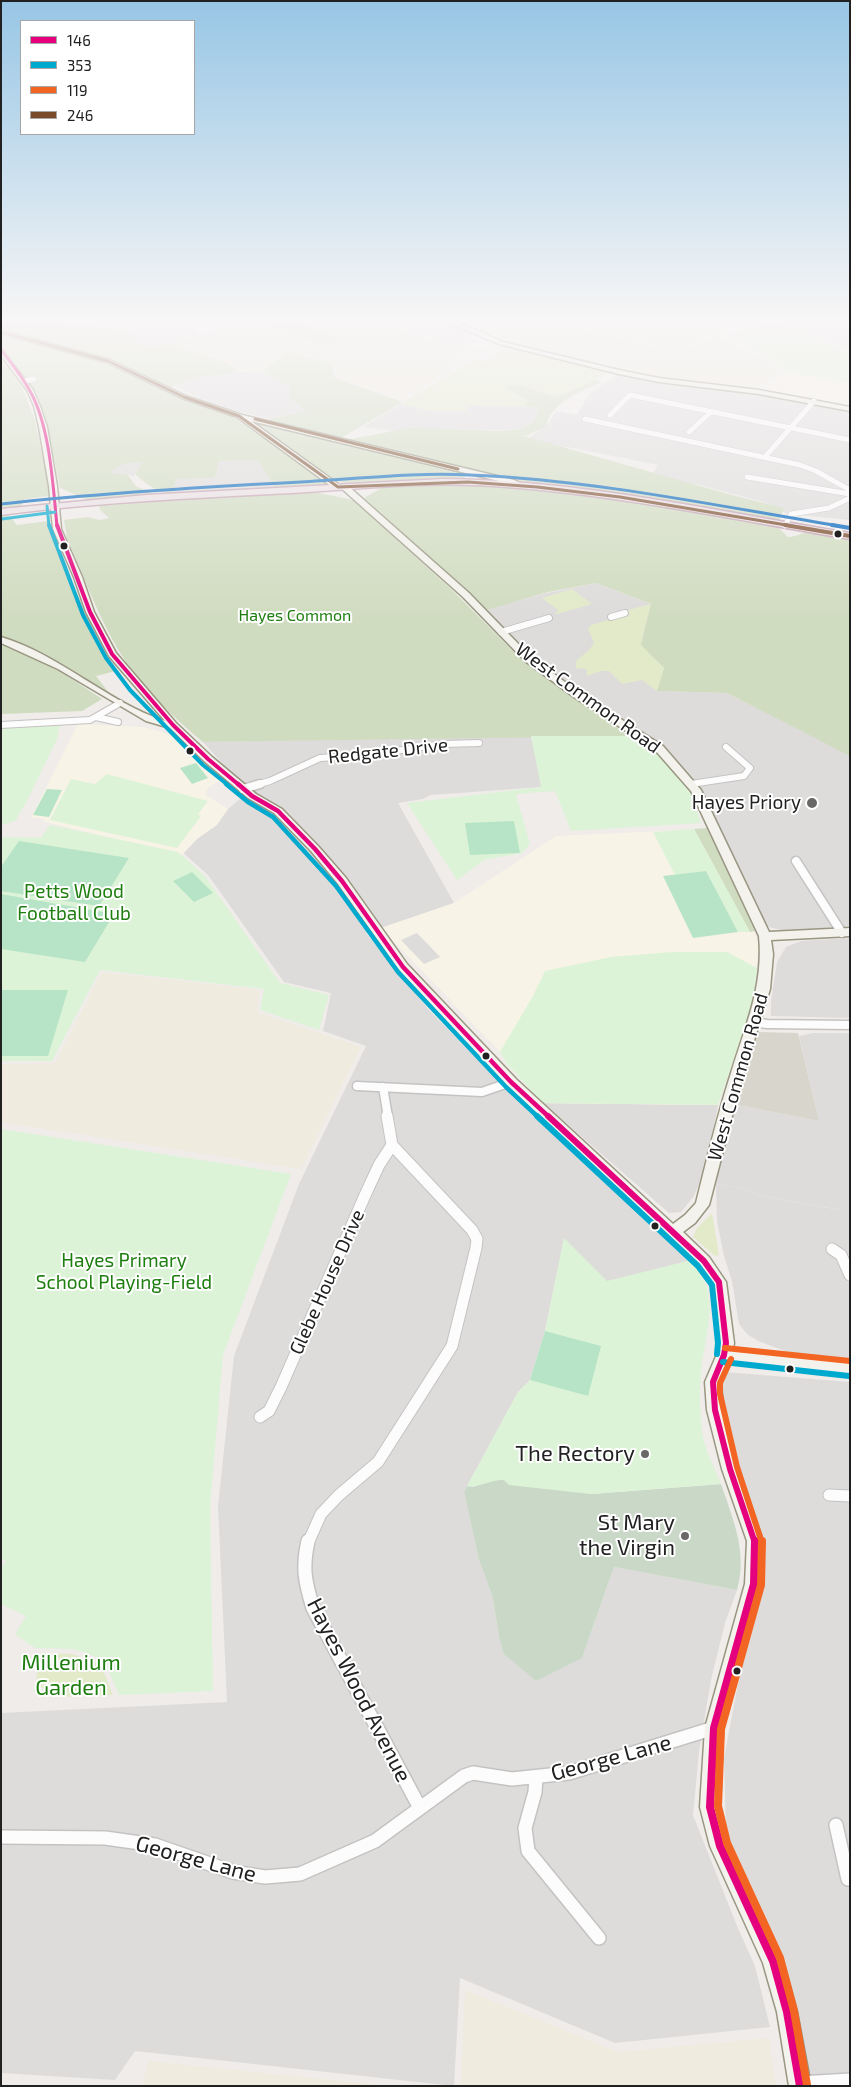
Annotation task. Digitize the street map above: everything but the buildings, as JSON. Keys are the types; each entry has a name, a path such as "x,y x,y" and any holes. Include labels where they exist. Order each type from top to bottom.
{"highway":[{"path":"1,512 54,505 163,496 468,482 518,485 610,495 850,536"}],"street":[{"path":"41,420 53,486 57,530 78,577 90,612 112,654 173,725 208,759 252,796 278,811 315,849 342,881 403,967 511,1082 704,1261 719,1282 726,1343 724,1356 718,1366 713,1382 713,1396 730,1469 755,1541 754,1584 714,1728 710,1807 714,1827 731,1873 773,1961 787,2012 800,2084 850,2080"},
{"name":"West Common Road","path":"245,420 341,487 429,561 528,659 577,695 659,748 696,790 765,936 768,950 763,992 736,1075 702,1206 690,1219 673,1232"},
{"path":"257,420 496,478 518,485"},
{"path":"591,420 765,457 816,471 850,490"},
{"path":"689,432 702,420"},
{"path":"752,420 850,440"},
{"path":"765,457 797,420"},
{"path":"747,477 850,496"},
{"path":"785,526 791,514 825,509 840,504 850,496"},
{"path":"612,617 625,613"},
{"path":"500,632 549,618"},
{"path":"1,640 61,667 120,704 166,726 173,725"},
{"path":"1,724 67,722 96,717 120,704"},
{"path":"96,717 118,722"},
{"name":"Redgate Drive","path":"243,789 270,781 320,758 369,755 442,744 479,743"},
{"path":"691,784 744,776 750,768 726,747"},
{"path":"796,861 846,933"},
{"path":"765,936 846,933"},
{"path":"753,1022 767,1024 850,1025"},
{"path":"357,1086 482,1092 511,1082"},
{"path":"383,1087 392,1145"},
{"name":"Glebe House Drive","path":"260,1417 269,1411 281,1387 366,1193 392,1145"},
{"name":"Hayes Wood Avenue","path":"392,1145 472,1230 477,1239 474,1258 452,1346 378,1462 321,1514 308,1539 304,1560 305,1581 314,1608 420,1808"},
{"path":"832,1249 841,1255 850,1275"},
{"path":"724,1356 850,1369"},
{"path":"829,1495 850,1496"},
{"name":"George Lane","path":"1,1837 105,1838 155,1845 233,1872 265,1878 300,1874 375,1841 464,1776 473,1773 512,1779 536,1778 569,1773 714,1728"},
{"path":"536,1778 535,1799 525,1826 525,1839 528,1851 599,1938"},
{"path":"836,1825 848,1879"}],"shaded area":[{"path":"374,420 534,420 533,423 520,429 508,430 410,429 395,431 363,427"},
{"path":"850,420 850,520 787,514 767,503 700,485 650,477 658,465 574,448 525,442 550,421"},
{"path":"258,460 275,488 173,493 176,479 215,478 219,461"},
{"path":"130,462 142,463 133,477 127,474 113,474 112,470"},
{"path":"596,583 651,604 658,691 727,693 850,755 850,926 785,931 769,927 762,918 699,789 632,728 536,661 484,610 547,593"},
{"path":"560,635 577,638 582,642 579,647 548,642 547,638"},
{"path":"78,724 143,727 172,736 223,779 209,787 206,795 228,809 217,825 197,839 182,855 45,822 40,818 31,818"},
{"path":"531,736 542,787 431,795 423,799 398,803 454,903 366,933 429,1010 535,1118 688,1261 607,1282 564,1239 545,1331 530,1380 518,1392 464,1492 479,1560 493,1598 499,1637 582,1658 614,1567 737,1590 725,1623 711,1680 699,1752 693,1815 755,1966 770,2027 615,2043 460,1978 454,2086 135,2051 115,2080 1,2073 1,1713 227,1702 218,1506 234,1356 299,1184 366,1046 323,1031 331,993 284,982 208,875 180,850 248,792 203,742"},
{"path":"704,829 759,943 752,1006 718,1105 543,1103 507,1064 500,1052 381,928 454,903 556,836"},
{"path":"417,933 440,957 424,964 401,940"},
{"path":"850,938 850,1018 771,1016 771,1001 777,962 786,947 801,941"},
{"path":"102,972 260,990 257,1012 361,1047 301,1169 1,1122 1,1064 55,1063"},
{"path":"758,1032 798,1033 819,1121 733,1104"},
{"path":"813,1033 850,1033 850,1360 796,1355 758,1341 747,1334 739,1324 732,1281 724,1256 717,1221 716,1184 741,1188 761,1196 840,1210 744,1119 730,1115 733,1104 819,1121 799,1036"},
{"path":"543,1103 718,1105 706,1166 694,1196 681,1212 669,1213"},
{"path":"730,1115 823,1136 841,1210 761,1196 741,1188 716,1184"},
{"path":"724,1372 850,1382 850,2086 801,2086 749,1900 726,1834 724,1758 757,1583 716,1394"},
{"path":"588,1785 600,1807 617,1798 621,1808 619,1809 630,1829 640,1824 641,1827 552,1870 537,1848 534,1835 535,1822 542,1810"},
{"path":"465,1990 618,2052 769,2038 776,2086 461,2086"},
{"path":"149,2061 389,2086 142,2086"}],"green space":[{"path":"1,420 35,420 49,488 48,496 25,499 21,506 1,508"},
{"path":"45,420 238,420 327,481 327,485 275,488 258,460 219,461 215,478 176,479 173,493 167,493 157,490 135,474 142,463 138,463 120,466 113,470 113,474 127,474 136,486 156,495 88,500 60,488"},
{"path":"248,420 257,420 452,469 466,476 463,479 344,483 332,479 293,454"},
{"path":"269,420 371,420 341,438"},
{"path":"534,420 548,420 546,426 526,436 517,434 784,508 778,523 611,493 526,483 346,440 409,428 503,431 520,429 533,423"},
{"path":"464,484 543,489 660,506 777,526 788,537 813,532 850,538 850,756 727,693 657,691 664,668 641,645 651,604 649,603 596,583 548,592 487,610 364,498 383,487"},
{"name":"Hayes Common","path":"310,491 353,500 451,589 524,662 629,736 203,742 172,715 152,694 134,673 117,648 94,602 67,538 64,520 87,517 100,520 109,518 101,511 98,505 109,502"},
{"path":"7,513 17,525 48,521 57,548 109,665 116,671 96,676 109,693 55,660 1,636 1,514"},
{"path":"572,589 592,604 557,614 555,613 559,611 542,598"},
{"path":"651,604 641,644 664,668 657,691 642,680 622,684 609,671 600,671 587,676 586,669 576,668 576,661 594,643 588,629 591,625 627,614 624,611"},
{"path":"1,644 55,668 102,699 82,711 1,714"},
{"path":"60,723 57,739 26,803 15,821 1,825 1,727"},
{"path":"531,736 629,736 655,749 690,790 701,823 571,831 555,791 516,794 530,844 522,853 484,860 457,880 407,803 541,787"},
{"path":"196,763 208,778 192,784 180,768"},
{"path":"107,774 208,801 198,814 201,816 177,848 50,820 71,779 95,784"},
{"path":"47,789 62,790 49,817 33,815"},
{"path":"514,821 520,853 470,855 465,823"},
{"name":"Petts Wood Football Club","path":"50,825 178,852 204,875 280,983 329,995 319,1030 260,1010 264,989 100,970 52,1061 1,1061 1,837 41,838"},
{"path":"707,828 755,931 750,932 694,829"},
{"path":"694,829 750,932 738,932 706,871 675,875 653,832"},
{"path":"19,841 129,858 99,906 1,891 1,867"},
{"path":"706,871 738,932 693,938 663,876"},
{"path":"192,872 213,893 194,902 173,881"},
{"path":"1,894 114,914 85,962 1,949"},
{"path":"672,952 727,952 757,968 752,1006 718,1105 543,1103 507,1064 500,1052 533,996 545,971 611,957"},
{"path":"1,990 68,990 48,1056 1,1056"},
{"name":"Hayes Primary School Playing-Field","path":"1,1129 291,1174 223,1355 210,1507 213,1691 119,1695 104,1660 74,1649 35,1648 15,1634 26,1616 1,1604 1,1569 6,1561 1,1559"},
{"path":"712,1213 719,1255 715,1256 693,1237 697,1228"},
{"path":"564,1238 607,1281 688,1261 699,1271 709,1296 710,1309 700,1380 702,1430 707,1450 721,1484 591,1494 509,1485 504,1480 467,1486 518,1392 530,1380 545,1331"},
{"path":"545,1331 601,1346 588,1396 530,1380"},
{"path":"496,1479 591,1494 721,1484 738,1536 740,1549 741,1563 737,1590 614,1567 582,1658 536,1681 504,1654 499,1637 493,1598 479,1560 464,1492 467,1486 473,1487"},
{"name":"Millenium Garden","path":"40,1653 72,1654 100,1663 113,1695 61,1697 54,1688 35,1688"}],"transit line":[{"name":"146","path":"41,420 53,486 57,529 78,577 90,612 112,654 173,725 208,759 252,796 278,811 315,849 342,881 403,967 511,1082 704,1261 719,1282 726,1343 724,1355 713,1382 715,1410 730,1469 755,1541 754,1584 714,1728 710,1807 720,1846 773,1961 787,2012 800,2086"},
{"name":"246","path":"245,420 338,487 468,482 537,487 620,497 850,536"},
{"name":"246","path":"261,420 458,469"},
{"path":"1,504 74,496 183,488 443,474 538,479 583,484 672,497 850,528"},
{"name":"353","path":"47,506 50,531 71,580 83,615 106,658 130,690 203,765 248,802 273,817 336,886 398,972 506,1087 698,1266 712,1285 718,1343 717,1354"},
{"name":"353","path":"2,519 55,512"},
{"name":"119","path":"725,1348 850,1361"},
{"name":"119","path":"731,1359 720,1383 720,1394 737,1467 762,1541 761,1585 721,1729 718,1806 727,1843 780,1958 794,2011 807,2085"},
{"name":"353","path":"723,1362 849,1376"}],"place":[{"name":"Hayes Priory","path":"812,803"},
{"name":"The Rectory","path":"645,1454"},
{"name":"St Mary the Virgin","path":"685,1536"}]}
